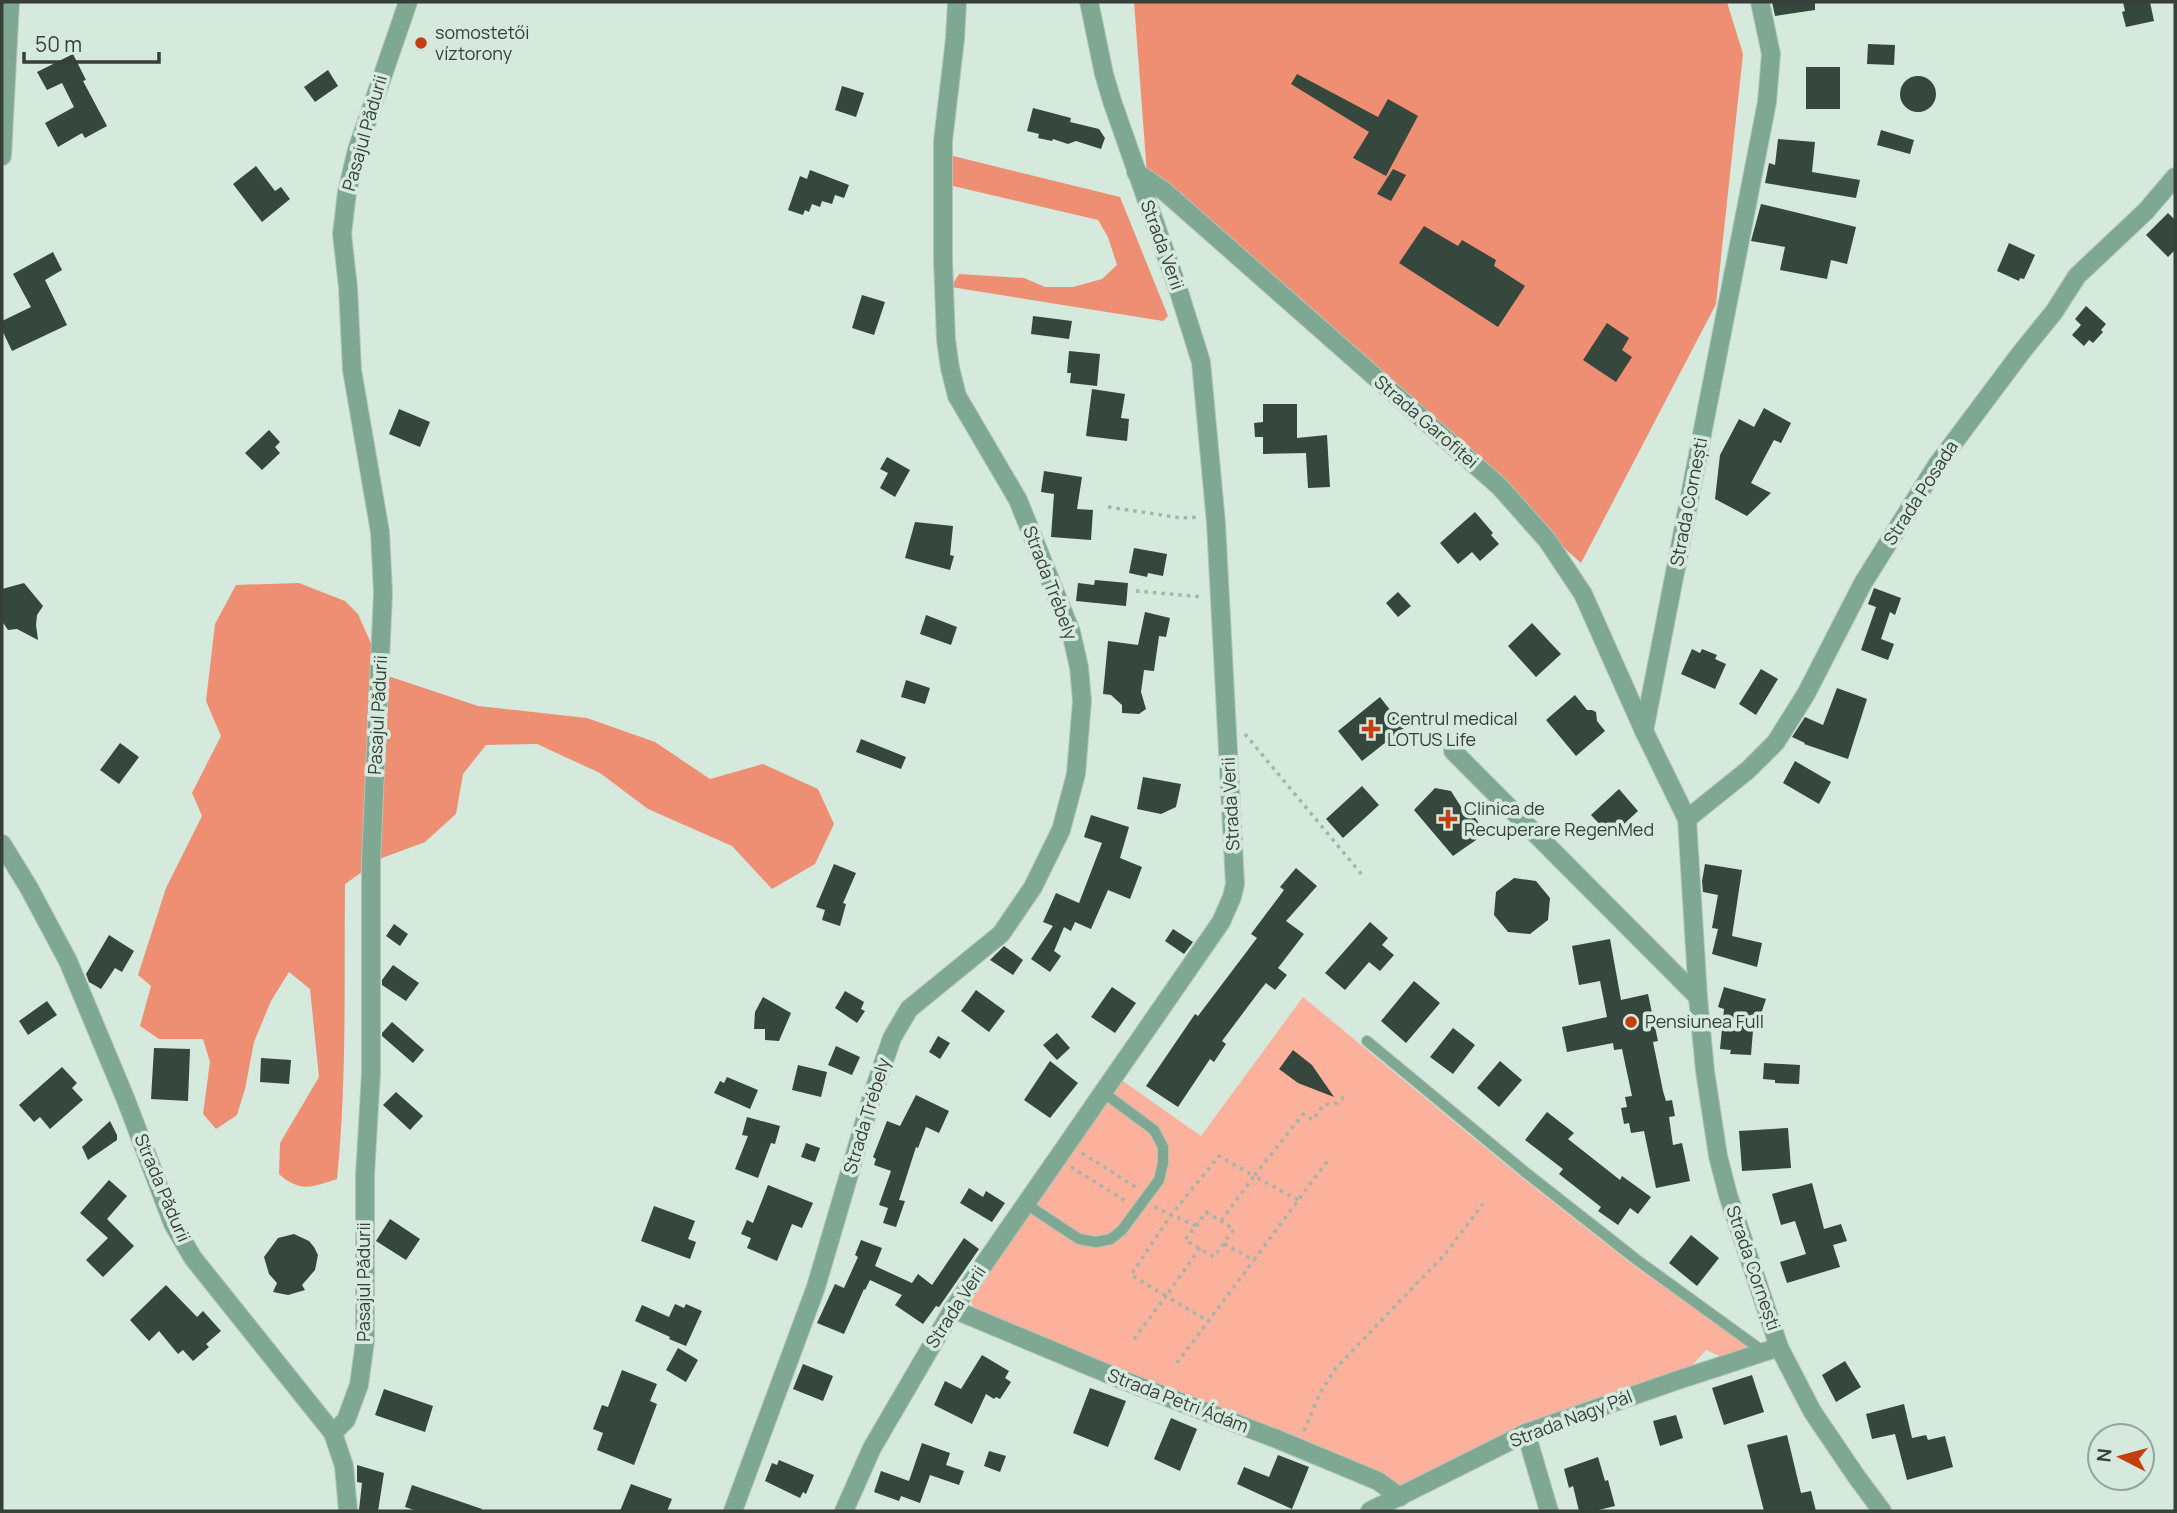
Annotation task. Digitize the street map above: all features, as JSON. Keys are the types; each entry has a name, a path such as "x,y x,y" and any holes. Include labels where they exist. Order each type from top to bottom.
{"street":[{"name":"Pasajul Pădurii","path":"333,1433 346,1420 359,1385 365,1341 365,1175 371,1073 371,860 383,593 380,533 352,370 342,234 356,150 408,2"},
{"name":"Strada Trébely","path":"733,1511 816,1287 891,1038 909,1009 1001,934 1033,887 1061,830 1076,774 1082,701 1079,667 1071,632 1018,500 957,396 950,368 946,340 943,260 943,141 957,2"},
{"name":"Strada Verii","path":"844,1511 872,1447 953,1309 1221,922 1235,884 1216,523 1202,362 1104,74 1089,2"},
{"name":"Strada Cornești","path":"1760,2 1770,54 1767,102 1644,731 1687,819 1698,997 1705,1071 1718,1156 1772,1350 1882,1511"},
{"path":"2,156 7,9"},
{"name":"Strada Garofiței","path":"1136,172 1164,191 1500,487 1548,540 1583,594 1644,731"},
{"name":"Strada Posada","path":"1687,819 1748,770 1776,742 1806,694 1863,583 1937,465 2054,312 2077,276 2146,211 2175,177"},
{"path":"1453,751 1698,997"},
{"name":"Strada Pădurii","path":"2,844 68,961 117,1076 178,1233 192,1258 333,1433 344,1466 348,1511"},
{"name":"Strada Petri Ádám","path":"953,1309 1125,1381 1378,1481 1400,1497"},
{"name":"Strada Nagy Pál","path":"1370,1511 1526,1433 1772,1350"},
{"path":"1526,1433 1549,1511"}],"lane":[{"path":"1367,1041 1535,1180 1637,1260 1772,1350"},
{"path":"1026,1204 1079,1239 1096,1242 1111,1239 1122,1230 1159,1180 1163,1147 1154,1130 1104,1093"}],"path":[{"path":"1108,508 1181,518 1201,516"},
{"path":"1136,591 1205,598"},
{"path":"1239,730 1249,737 1363,876"},
{"path":"1221,1221 1303,1114 1313,1119 1323,1105 1337,1103 1345,1096"},
{"path":"1080,1152 1143,1201"},
{"path":"1208,1321 1131,1275 1171,1215 1219,1156 1298,1200"},
{"path":"1177,1363 1328,1160"},
{"path":"1070,1167 1196,1226"},
{"path":"1298,1448 1319,1395 1335,1369 1445,1254 1483,1203"},
{"path":"1206,1212 1221,1221 1234,1229 1214,1257 1185,1240 1206,1212"},
{"path":"1223,1243 1254,1260"},
{"path":"1135,1339 1200,1248"}],"shaded area":[{"path":"1134,2 1727,2 1743,54 1716,304 1581,563 1147,174"},
{"path":"945,154 1120,197 1168,316 1163,321 951,287 959,274 1024,278 1045,287 1073,287 1102,279 1117,265 1108,237 1098,220 953,186 946,181"},
{"path":"299,583 345,601 358,614 385,675 478,706 587,718 655,742 710,779 763,764 818,789 834,824 815,864 772,889 732,846 648,809 600,773 537,744 486,745 463,774 456,814 425,842 382,858 345,884 344,1069 337,1179 306,1187 293,1184 279,1174 280,1143 319,1077 310,989 289,972 271,1001 254,1042 237,1115 216,1129 203,1114 210,1062 203,1039 159,1039 140,1026 151,986 138,975 166,888 202,816 192,793 221,736 206,701 215,624 236,585"},
{"path":"1303,997 1522,1178 1633,1265 1751,1348 1724,1358 1706,1350 1688,1370 1402,1487 974,1310 970,1297 1123,1081 1201,1136"}],"building":[{"path":"1772,2 1815,2 1815,10 1775,16"},
{"path":"2123,2 2150,2 2154,21 2126,27 2122,12 2125,11"},
{"name":"somostetői víztorony","path":"418,37 424,37 428,44 424,51 418,51 414,47 414,41"},
{"path":"1868,44 1895,45 1894,65 1867,64"},
{"path":"73,54 86,80 83,81 107,126 85,138 82,133 58,147 45,123 74,107 62,83 47,90 37,72"},
{"path":"1806,67 1840,67 1840,109 1806,109"},
{"path":"328,70 338,86 315,102 304,87"},
{"path":"1297,74 1378,117 1388,99 1418,116 1386,176 1353,158 1369,132 1291,84"},
{"path":"1918,76 1931,81 1936,94 1931,107 1918,112 1905,107 1900,94 1905,81"},
{"path":"842,86 864,93 856,117 835,110"},
{"path":"1033,108 1071,118 1070,122 1099,129 1105,138 1101,149 1076,141 1068,144 1038,138 1039,134 1027,131"},
{"path":"1881,130 1914,140 1910,154 1877,145"},
{"path":"1778,139 1815,142 1812,172 1860,180 1856,198 1765,183 1769,163 1775,165"},
{"path":"256,166 275,191 281,187 290,199 262,222 233,184"},
{"path":"1393,169 1406,175 1391,201 1377,194"},
{"path":"810,170 849,185 844,198 835,195 832,204 822,201 820,207 812,204 809,212 805,210 803,215 788,210 800,176 807,179"},
{"path":"1761,204 1856,227 1847,264 1831,260 1827,279 1780,270 1785,247 1751,241"},
{"path":"2168,213 2175,220 2175,250 2168,257 2146,235"},
{"path":"1424,226 1458,246 1462,240 1496,260 1494,266 1525,286 1498,327 1399,263"},
{"path":"2009,243 2035,255 2024,279 2020,278 2019,281 1997,271"},
{"path":"53,252 62,270 45,280 67,325 12,351 2,330 2,321 31,307 13,274"},
{"path":"862,295 885,302 874,335 852,328"},
{"path":"2086,306 2106,324 2093,343 2089,340 2084,346 2072,335 2081,325 2075,319"},
{"path":"1033,316 1072,321 1069,339 1031,334"},
{"path":"1607,323 1629,338 1622,350 1632,357 1616,382 1583,360"},
{"path":"1069,351 1100,354 1097,386 1070,383 1071,373 1067,373"},
{"path":"1092,389 1125,394 1121,418 1129,419 1127,441 1086,436"},
{"path":"1263,404 1297,404 1297,438 1327,435 1330,487 1308,488 1306,453 1263,454 1263,437 1255,437 1254,423 1263,422"},
{"path":"1764,408 1791,423 1781,443 1774,440 1751,483 1771,493 1747,516 1715,499 1720,455 1739,419 1754,427"},
{"path":"399,409 430,422 420,447 389,434"},
{"path":"269,430 280,442 275,447 280,453 262,470 245,453"},
{"path":"887,457 910,470 895,497 880,488 888,473 880,469"},
{"path":"1044,471 1082,477 1077,509 1093,510 1091,540 1051,537 1054,494 1041,492"},
{"path":"1475,512 1499,544 1480,561 1472,552 1458,564 1440,543"},
{"path":"915,522 953,526 950,555 954,556 950,570 905,558"},
{"path":"1134,548 1167,554 1163,576 1148,573 1147,577 1129,573"},
{"path":"1095,580 1128,583 1126,606 1076,601 1078,583 1094,585"},
{"path":"24,583 43,606 37,615 38,640 17,629 8,630 2,621 2,589"},
{"path":"1874,588 1901,598 1895,615 1890,612 1881,639 1894,644 1888,660 1861,650 1876,607 1868,604"},
{"path":"1398,592 1411,606 1398,617 1386,603"},
{"path":"1145,612 1170,618 1166,637 1159,636 1154,671 1144,670 1141,692 1146,709 1139,714 1122,713 1122,705 1111,695 1103,694 1108,641 1138,645"},
{"path":"926,615 957,627 951,645 920,634"},
{"path":"1532,623 1561,654 1536,677 1508,646"},
{"path":"1692,649 1700,653 1702,649 1717,655 1715,659 1726,664 1715,689 1681,674"},
{"path":"1761,669 1778,679 1756,715 1739,704"},
{"path":"906,680 930,688 925,704 901,697"},
{"path":"1837,688 1867,699 1848,759 1804,744 1792,737 1805,717 1823,725"},
{"path":"1575,695 1587,710 1596,712 1597,721 1605,731 1576,756 1546,720"},
{"name":"Centrul medical LOTUS Life","path":"1380,697 1404,728 1362,761 1338,731"},
{"path":"861,739 906,757 901,769 856,752"},
{"path":"120,743 139,757 119,784 100,770"},
{"path":"1795,761 1831,782 1819,804 1783,783"},
{"path":"1143,777 1181,784 1176,807 1161,814 1137,809"},
{"path":"1362,786 1379,805 1343,838 1326,819"},
{"name":"Clinica de Recuperare RegenMed","path":"1435,788 1451,791 1463,810 1473,815 1478,822 1476,840 1453,856 1414,810"},
{"path":"1619,789 1638,811 1611,836 1591,815"},
{"path":"1091,815 1129,827 1120,858 1142,867 1130,899 1108,890 1091,929 1075,922 1071,931 1064,927 1054,951 1061,956 1050,972 1031,959 1053,926 1043,922 1056,893 1079,903 1102,843 1084,837"},
{"path":"834,864 856,873 843,903 846,904 840,926 822,920 825,910 816,907"},
{"path":"1705,864 1742,870 1732,936 1762,943 1757,967 1712,954 1718,929 1712,928 1718,895 1703,892"},
{"path":"1296,868 1317,886 1286,921 1304,934 1278,968 1287,975 1275,990 1266,983 1261,989 1222,1041 1226,1044 1214,1062 1210,1059 1178,1107 1146,1086 1195,1014 1198,1016 1257,938 1251,934 1284,890 1280,887"},
{"path":"1514,878 1536,881 1550,898 1548,920 1530,934 1508,932 1494,915 1496,892"},
{"path":"1370,922 1388,938 1382,945 1394,955 1380,971 1369,962 1345,990 1325,973"},
{"path":"394,924 408,934 400,946 386,936"},
{"path":"1173,929 1193,942 1184,954 1165,941"},
{"path":"109,935 134,951 122,972 115,968 101,989 89,982 86,974"},
{"path":"1610,939 1621,1000 1648,994 1658,1041 1653,1042 1663,1091 1666,1101 1672,1100 1675,1116 1669,1117 1673,1145 1682,1143 1690,1181 1656,1188 1644,1131 1631,1133 1629,1123 1624,1124 1621,1108 1627,1107 1625,1097 1632,1096 1622,1049 1614,1050 1613,1043 1567,1052 1562,1027 1607,1017 1600,981 1579,985 1572,946"},
{"path":"1004,946 1023,960 1013,975 990,960"},
{"path":"393,965 419,983 406,1001 382,985 382,980"},
{"path":"1414,981 1440,1003 1406,1043 1381,1021"},
{"path":"1112,987 1136,1003 1115,1033 1091,1017"},
{"path":"1724,987 1766,999 1759,1020 1754,1018 1751,1055 1730,1054 1731,1050 1720,1049 1724,1009 1718,1007"},
{"path":"976,990 1005,1011 989,1032 961,1011"},
{"path":"845,991 864,1002 861,1009 865,1011 857,1023 835,1008"},
{"path":"763,997 791,1013 779,1041 765,1040 765,1029 754,1029 755,1012"},
{"path":"47,1001 57,1015 28,1035 19,1021"},
{"path":"392,1022 424,1050 413,1063 382,1036"},
{"path":"1453,1028 1475,1045 1453,1074 1430,1057"},
{"path":"1057,1033 1070,1048 1057,1060 1043,1045"},
{"path":"938,1036 950,1043 940,1059 929,1052"},
{"path":"836,1046 860,1057 852,1075 828,1065"},
{"path":"154,1048 190,1049 188,1101 151,1099"},
{"path":"1293,1050 1312,1065 1334,1097 1298,1083 1279,1069"},
{"path":"261,1058 291,1060 289,1084 260,1082"},
{"path":"1050,1061 1078,1083 1050,1118 1024,1100"},
{"path":"1500,1061 1522,1080 1499,1107 1477,1088"},
{"path":"1764,1063 1800,1065 1799,1084 1775,1083 1775,1080 1763,1079"},
{"path":"798,1065 827,1072 821,1097 792,1090"},
{"path":"62,1067 77,1083 72,1088 83,1100 50,1129 40,1117 34,1122 19,1105"},
{"path":"727,1077 758,1090 750,1109 714,1093 720,1081 724,1083"},
{"path":"396,1092 423,1116 410,1130 383,1105"},
{"path":"916,1095 949,1111 939,1133 926,1127 918,1148 916,1147 899,1200 905,1201 896,1227 883,1223 888,1208 879,1205 891,1171 874,1165 876,1159 873,1157 887,1121 900,1126"},
{"path":"1547,1112 1574,1133 1568,1139 1620,1180 1622,1176 1651,1197 1638,1214 1630,1208 1618,1225 1598,1211 1601,1207 1559,1174 1563,1169 1525,1140"},
{"path":"747,1117 780,1126 775,1144 771,1143 758,1178 735,1169 748,1136 742,1135"},
{"path":"110,1121 117,1140 88,1160 82,1147"},
{"path":"1788,1128 1791,1168 1742,1171 1739,1131"},
{"path":"806,1143 820,1148 815,1162 801,1157"},
{"path":"109,1180 127,1196 107,1219 134,1246 103,1277 86,1260 108,1238 80,1213"},
{"path":"1812,1183 1824,1229 1841,1224 1847,1241 1833,1245 1840,1267 1787,1283 1780,1262 1806,1254 1795,1221 1781,1225 1772,1194"},
{"path":"768,1185 813,1203 802,1228 792,1224 777,1261 747,1248 751,1238 741,1234 747,1220 753,1223"},
{"path":"969,1188 983,1197 986,1191 1005,1203 992,1222 960,1203"},
{"path":"654,1206 695,1221 688,1239 696,1242 690,1259 641,1241"},
{"path":"390,1219 420,1239 406,1260 376,1241"},
{"path":"294,1234 309,1241 314,1247 318,1255 315,1270 302,1285 305,1290 288,1295 273,1292 277,1283 269,1274 264,1257 278,1238"},
{"path":"1691,1235 1719,1258 1697,1286 1669,1263"},
{"path":"964,1238 979,1249 939,1307 936,1306 923,1324 895,1305 902,1295 870,1280 844,1334 817,1323 835,1284 844,1288 858,1257 855,1255 861,1240 882,1248 875,1266 912,1283 918,1274 932,1285"},
{"path":"166,1285 197,1317 203,1311 221,1331 206,1344 209,1347 193,1361 183,1350 178,1354 159,1331 149,1341 130,1320"},
{"path":"675,1304 684,1308 686,1304 702,1311 686,1346 635,1321 642,1305 669,1317"},
{"path":"678,1348 698,1360 686,1382 666,1370"},
{"path":"982,1355 1009,1371 1005,1378 1011,1382 1000,1399 986,1394 972,1424 934,1405 945,1381 961,1389"},
{"path":"1845,1361 1861,1387 1836,1402 1822,1375"},
{"path":"803,1364 833,1376 823,1401 793,1389"},
{"path":"622,1370 657,1384 650,1401 657,1404 634,1465 597,1450 603,1433 593,1429 602,1405 608,1407"},
{"path":"1752,1375 1764,1412 1724,1425 1712,1388"},
{"path":"1090,1388 1126,1401 1108,1447 1073,1433"},
{"path":"384,1389 433,1406 425,1432 375,1415"},
{"path":"1904,1404 1912,1438 1926,1435 1928,1440 1945,1436 1953,1467 1907,1480 1895,1434 1872,1439 1866,1414"},
{"path":"1676,1415 1683,1438 1660,1446 1653,1421"},
{"path":"1171,1418 1197,1429 1180,1471 1154,1459"},
{"path":"1787,1435 1801,1493 1811,1491 1816,1511 1764,1511 1747,1445"},
{"path":"922,1443 950,1453 946,1465 964,1471 959,1485 930,1475 920,1503 901,1496 899,1501 874,1492 881,1471 909,1481"},
{"path":"989,1451 1006,1456 1000,1472 984,1466"},
{"path":"1278,1455 1309,1467 1292,1509 1237,1484 1244,1467 1269,1477"},
{"path":"1598,1457 1615,1506 1579,1511 1573,1486 1569,1488 1564,1469"},
{"path":"779,1460 814,1475 806,1494 803,1492 800,1498 765,1481 772,1463 777,1465"},
{"path":"357,1465 384,1473 378,1511 359,1510 362,1483 357,1482"},
{"path":"631,1484 672,1499 667,1511 620,1511"},
{"path":"412,1485 482,1511 417,1511 405,1507"}],"place":[{"name":"somostetői víztorony","path":"421,43"},
{"name":"Centrul medical LOTUS Life","path":"1371,729"},
{"name":"Clinica de Recuperare RegenMed","path":"1448,819"},
{"name":"Pensiunea Full","path":"1631,1022"}]}
